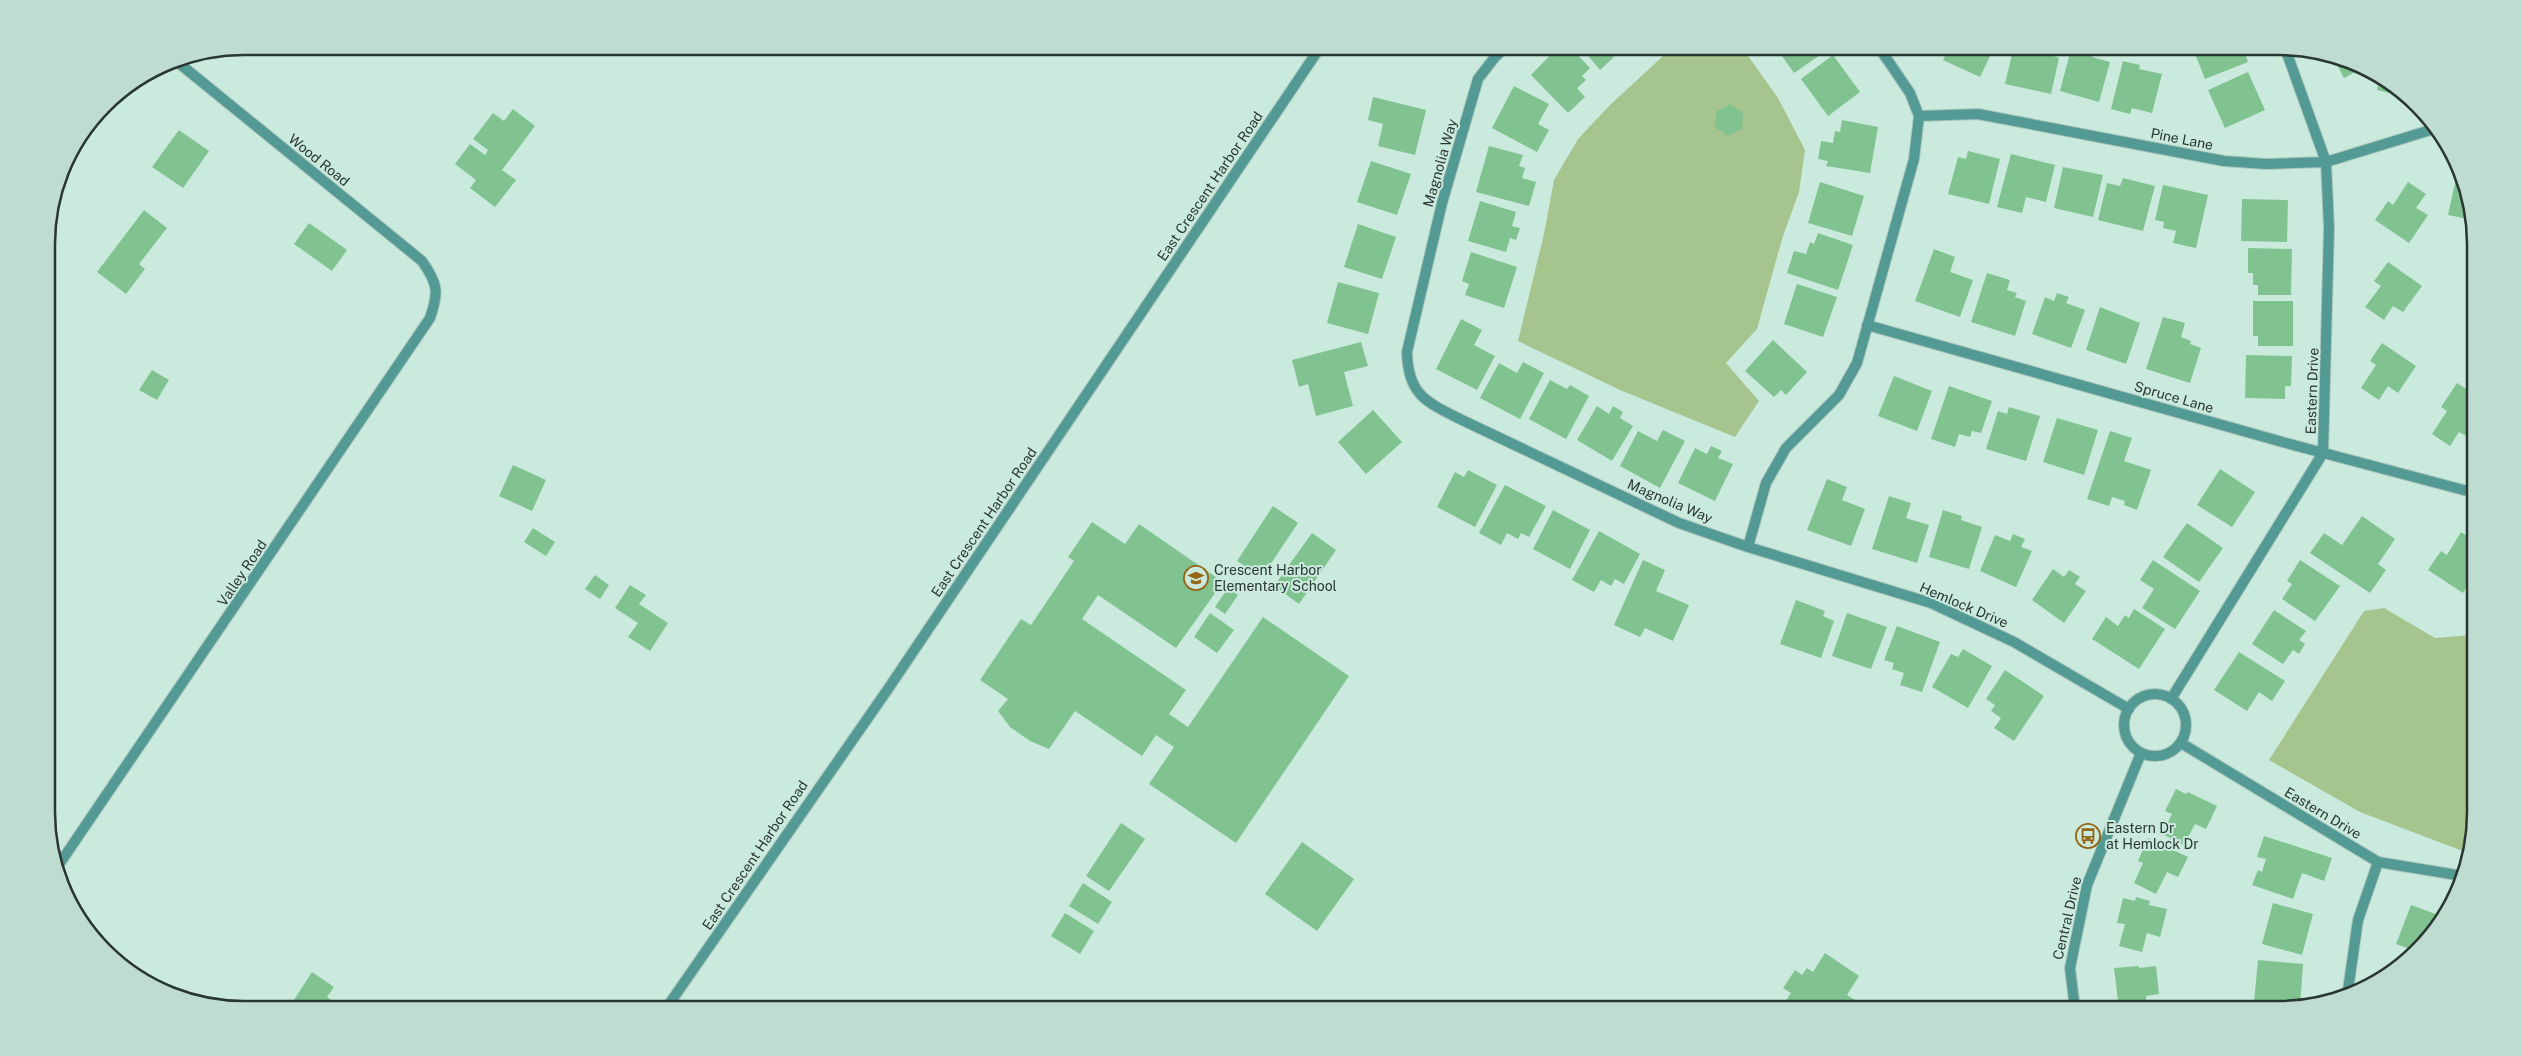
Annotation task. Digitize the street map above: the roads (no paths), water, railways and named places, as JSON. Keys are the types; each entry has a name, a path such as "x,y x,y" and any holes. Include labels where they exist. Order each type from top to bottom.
{"street":[{"name":"East Crescent Harbor Road","path":"672,1001 888,688 1315,55"},
{"name":"Magnolia Way","path":"1497,55 1478,79 1442,202 1406,352 1407,371 1412,386 1432,405 1462,420 1679,523 1748,547"},
{"path":"1748,547 1766,483 1786,448 1838,395 1857,363 1914,159 1918,116 1910,93 1884,55"},
{"name":"Eastern Drive","path":"2171,699 2323,453 2329,228 2326,162 2288,55"},
{"name":"Wood Road","path":"182,65 422,261 437,287"},
{"name":"Pine Lane","path":"1918,116 1978,114 2224,161 2266,164 2326,162 2429,130"},
{"name":"Valley Road","path":"61,861 425,326 436,303 437,287"},
{"name":"Spruce Lane","path":"1867,325 2323,453 2467,491"},
{"name":"Hemlock Drive","path":"1748,547 1930,603 2014,642 2129,709"},
{"path":"2162,695 2171,699 2184,714 2186,724 2180,743 2167,754 2149,756 2141,753 2127,738 2124,723 2129,709 2143,697 2162,695"},
{"name":"Eastern Drive","path":"2180,743 2378,862 2456,875"},
{"name":"Central Drive","path":"2074,1001 2070,968 2087,885 2141,753"},
{"path":"2348,988 2358,920 2378,862"}],"place":[{"name":"Crescent Harbor Elementary School","path":"1196,578"},
{"name":"Eastern Dr at Hemlock Dr","path":"2088,836"}]}
